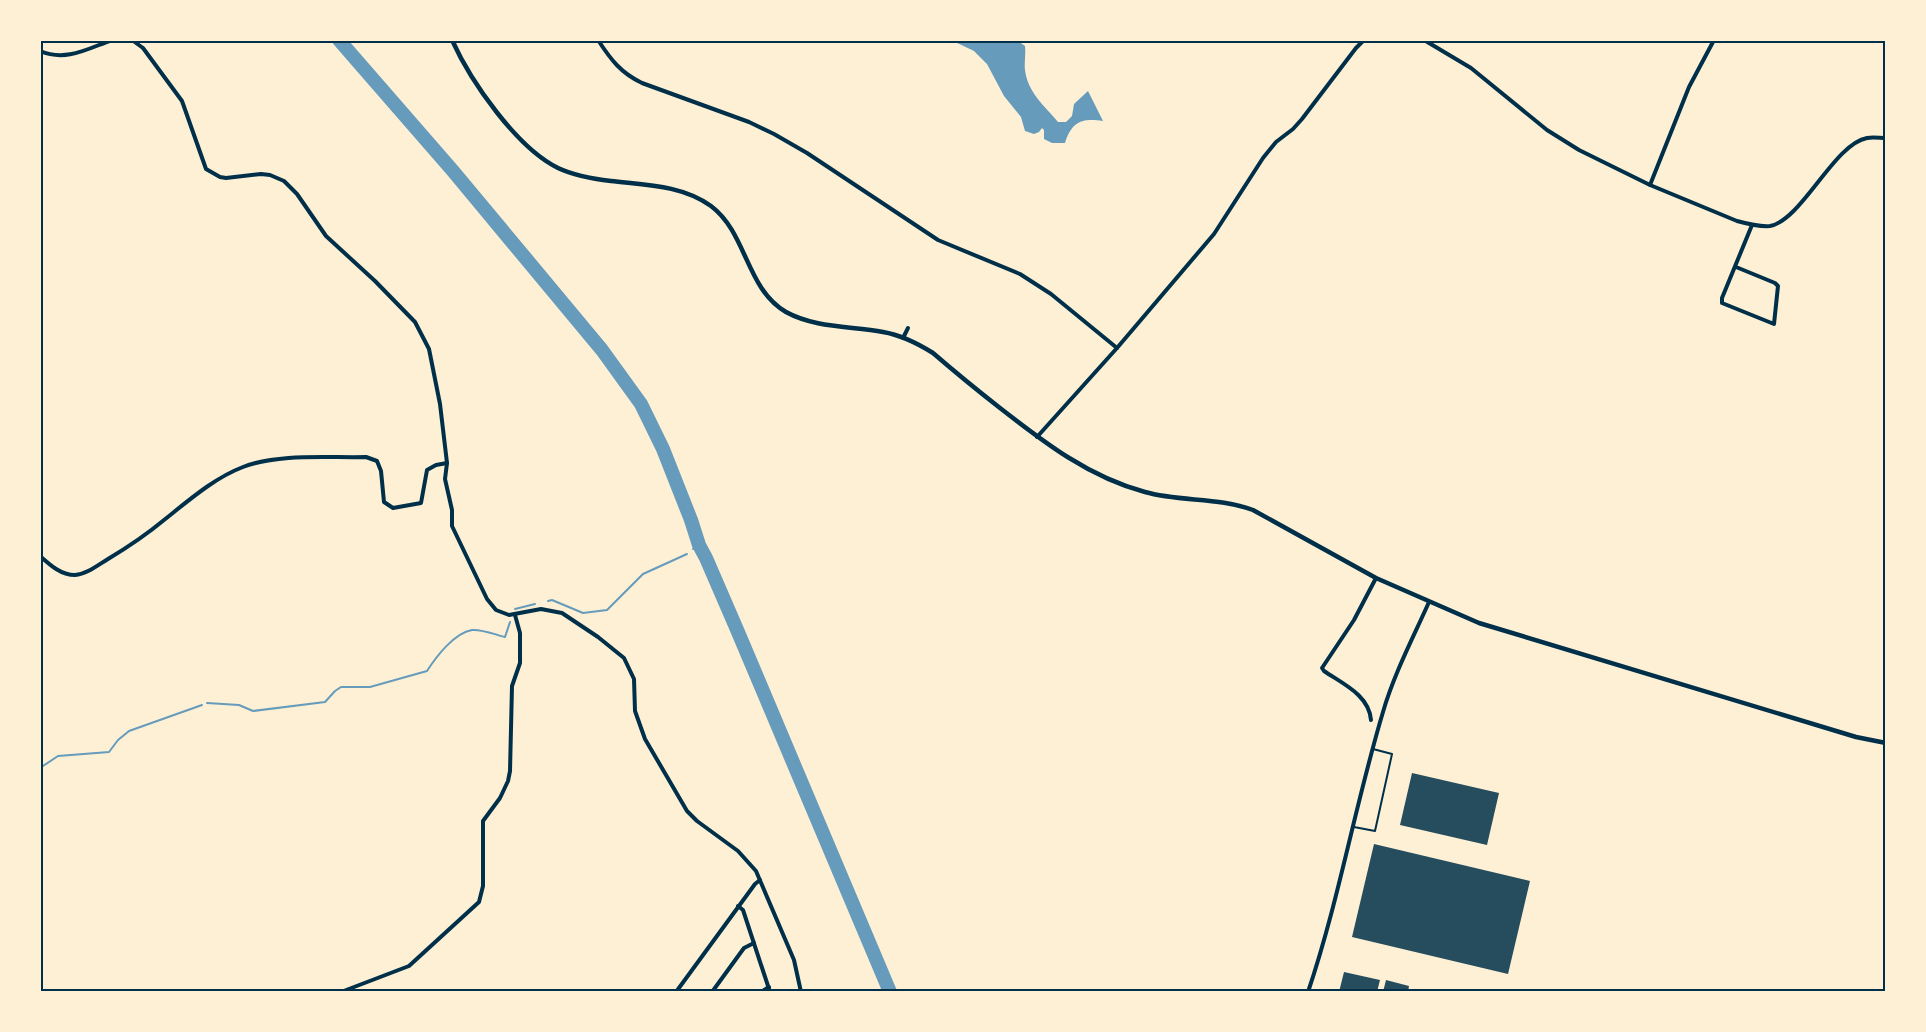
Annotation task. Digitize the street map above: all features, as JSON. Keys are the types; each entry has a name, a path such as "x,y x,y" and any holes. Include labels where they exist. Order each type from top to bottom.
{"street":[{"path":"40,51 57,57 67,56 112,40"},
{"path":"132,40 143,48 182,101 206,168 220,177 261,174 284,181 297,194 326,236 415,322 429,349 440,404 447,463 445,479 452,510 452,526 492,606 502,613 515,615 541,609 562,613 624,658 634,678 635,711 640,728 680,801 693,818 747,860 756,871 794,960 801,992"},
{"path":"452,40 487,98 516,135 540,157 558,168 584,177 678,190 701,200 728,222 760,286 784,311 810,321 885,332 917,343 933,353 1037,437 1086,469 1133,489 1167,498 1231,504 1253,510 1376,578 1429,602 1511,634 1886,743"},
{"path":"598,40 615,66 627,76 749,122 774,134 807,153 938,240 1020,274 1051,294 1117,348"},
{"path":"1037,437 1117,348 1214,234 1263,158 1276,142 1302,119 1364,40"},
{"path":"1424,40 1471,68 1564,141 1650,185 1752,225 1778,223 1796,207 1854,144 1867,138 1886,138"},
{"path":"1650,185 1689,87 1714,40"},
{"path":"1736,267 1778,286 1774,324 1722,303 1752,225"},
{"path":"903,338 908,328"},
{"path":"40,556 54,568 67,574 77,575 88,571 138,541 186,501 231,473 263,461 366,457 377,461 381,471 384,502 393,507 421,503 427,470 447,463"},
{"path":"1371,720 1359,696 1352,689 1324,672 1322,668 1354,621 1376,578"},
{"path":"1308,992 1339,889 1373,750 1389,696 1429,602"},
{"path":"341,992 409,966 479,902 483,886 483,821 504,791 510,771 512,686 520,663 520,633 515,615"},
{"path":"676,992 738,906 760,880"},
{"path":"738,906 743,910 769,989 761,992"},
{"path":"712,992 744,948 754,943"}],"lane":[{"path":"1354,827 1375,831 1392,754 1373,750"}],"water":[{"path":"953,41 1018,41 1025,46 1025,70 1029,85 1058,122 1066,122 1072,116 1074,104 1088,91 1103,121 1089,120 1079,123 1071,130 1065,143 1052,143 1044,139 1042,128 1034,134 1025,131 1021,117 1004,96 987,64 974,51"}],"building":[{"path":"1412,773 1499,793 1487,845 1400,825"},
{"path":"1374,844 1530,881 1508,974 1352,937"},
{"path":"1344,972 1380,980 1377,992 1339,992"},
{"path":"1386,980 1409,986 1408,992 1383,992"}],"waterway":[{"path":"339,40 453,171 602,350 641,404 663,449 699,545 890,992"},
{"path":"693,549 699,545"},
{"path":"548,601 552,600 583,613 607,610 643,574 687,554"},
{"path":"515,609 535,604"},
{"path":"207,703 239,705 253,711 325,702 341,687 370,687 427,671 440,653 465,632 476,630 505,637 510,622"},
{"path":"40,768 58,756 109,752 129,731 202,705"}]}
